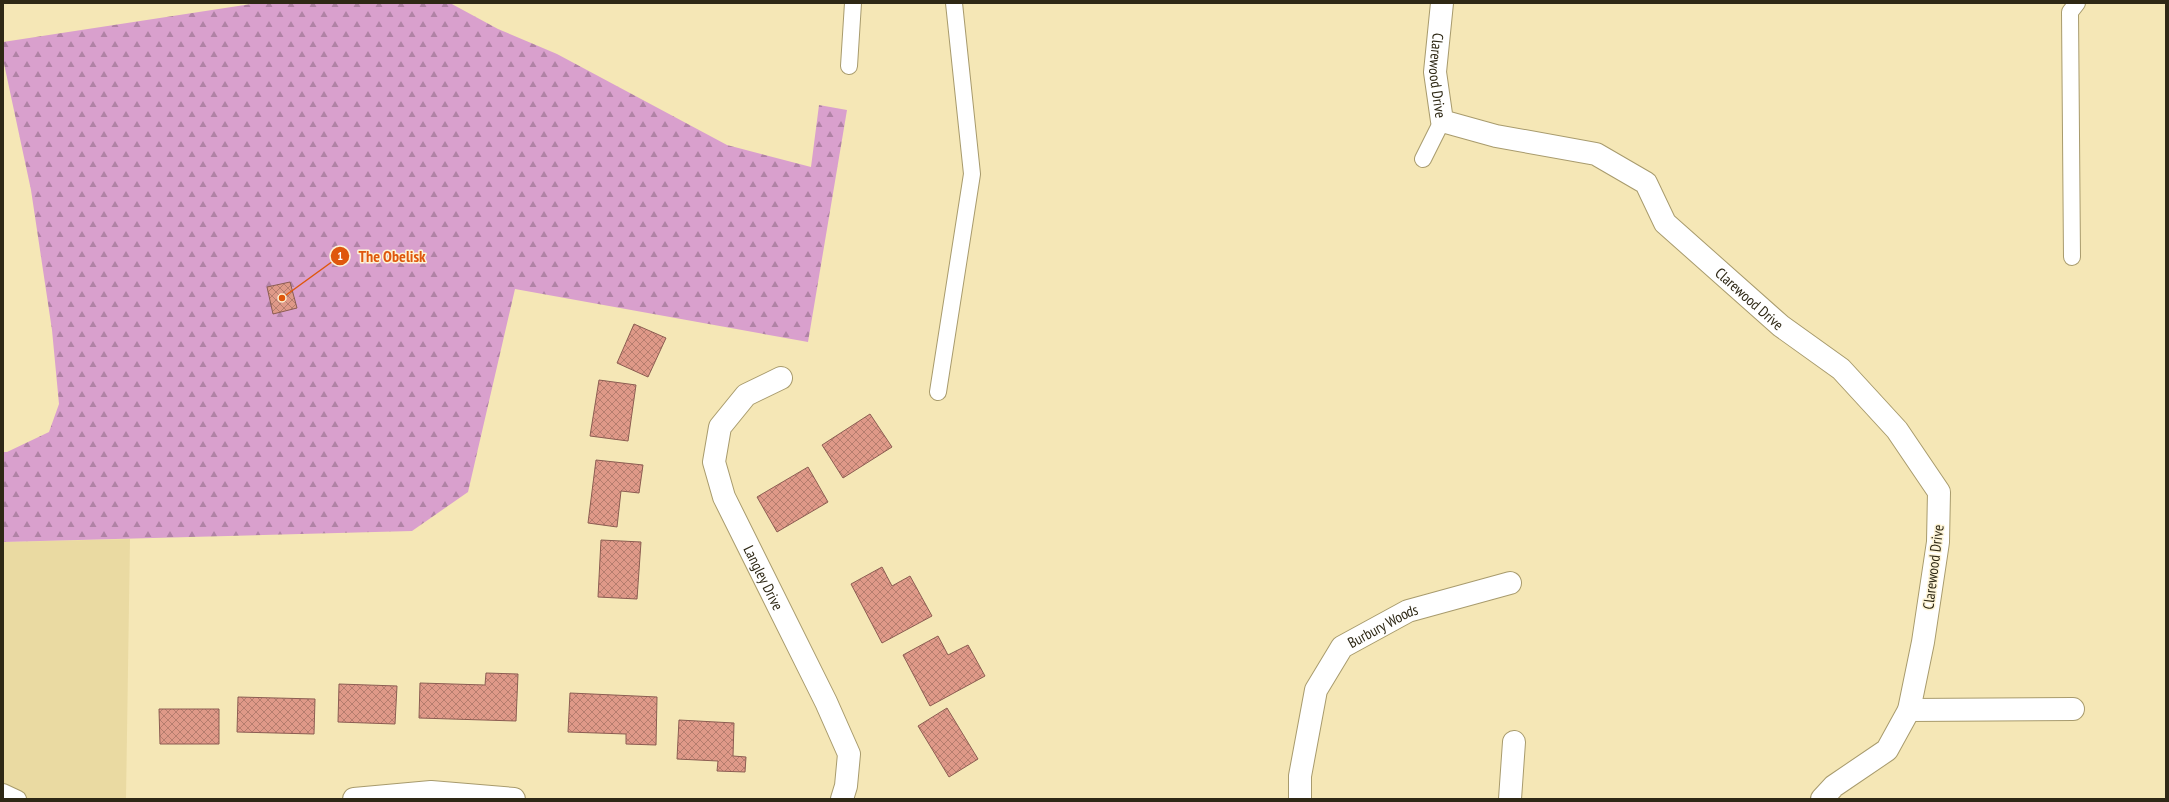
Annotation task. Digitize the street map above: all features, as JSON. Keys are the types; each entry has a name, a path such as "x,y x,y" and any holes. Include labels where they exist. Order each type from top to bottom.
{"street":[{"name":"Clarewood Drive","path":"1442,3 1435,72 1442,121 1496,136 1596,154 1646,183 1665,223 1782,326 1841,369 1897,430 1939,492 1938,542 1923,642 1909,710 1887,750 1834,786 1822,799"},
{"name":"Langley Drive","path":"781,378 746,395 729,414 720,427 714,462 724,497 826,702 849,754 846,786 842,799"},
{"name":"Burbury Woods","path":"1300,799 1300,776 1316,690 1342,647 1408,611 1510,583"},
{"path":"1909,710 2073,709"},
{"path":"1510,799 1514,742"},
{"path":"354,799 431,792 514,799"}],"lane":[{"path":"849,66 853,3"},
{"path":"938,392 972,174 954,3"},
{"path":"2072,257 2070,12 2077,3"},
{"path":"1423,159 1442,121"},
{"path":"3,792 18,799"}],"shaded area":[{"path":"130,539 126,799 3,799 3,542"}],"green space":[{"path":"258,3 450,3 498,29 557,54 727,145 811,167 819,105 847,110 808,342 515,289 468,492 412,531 3,542 3,452 7,452 49,432 59,404 52,330 31,190 3,59 3,42"}],"building":[{"path":"290,282 297,308 273,314 267,287"},
{"path":"634,324 666,338 648,377 617,363"},
{"path":"599,380 636,385 628,441 590,436"},
{"path":"870,414 892,447 843,478 822,445"},
{"path":"596,460 643,465 639,493 621,491 617,527 588,523"},
{"path":"808,467 828,502 777,532 757,497"},
{"path":"601,540 641,542 637,599 598,597"},
{"path":"882,567 892,586 910,576 932,616 882,643 851,584"},
{"path":"938,636 948,655 968,645 985,676 930,706 903,655"},
{"path":"486,673 518,674 516,721 419,718 420,683 485,685"},
{"path":"339,684 397,686 395,724 338,722"},
{"path":"570,693 657,697 656,745 626,744 626,734 568,732"},
{"path":"238,697 315,699 314,734 237,732"},
{"path":"947,708 978,759 949,777 918,726"},
{"path":"159,709 219,709 219,744 160,744"},
{"path":"679,720 734,723 733,756 746,757 745,772 717,771 718,761 677,759"}],"place":[{"name":"The Obelisk","path":"282,298"}]}
